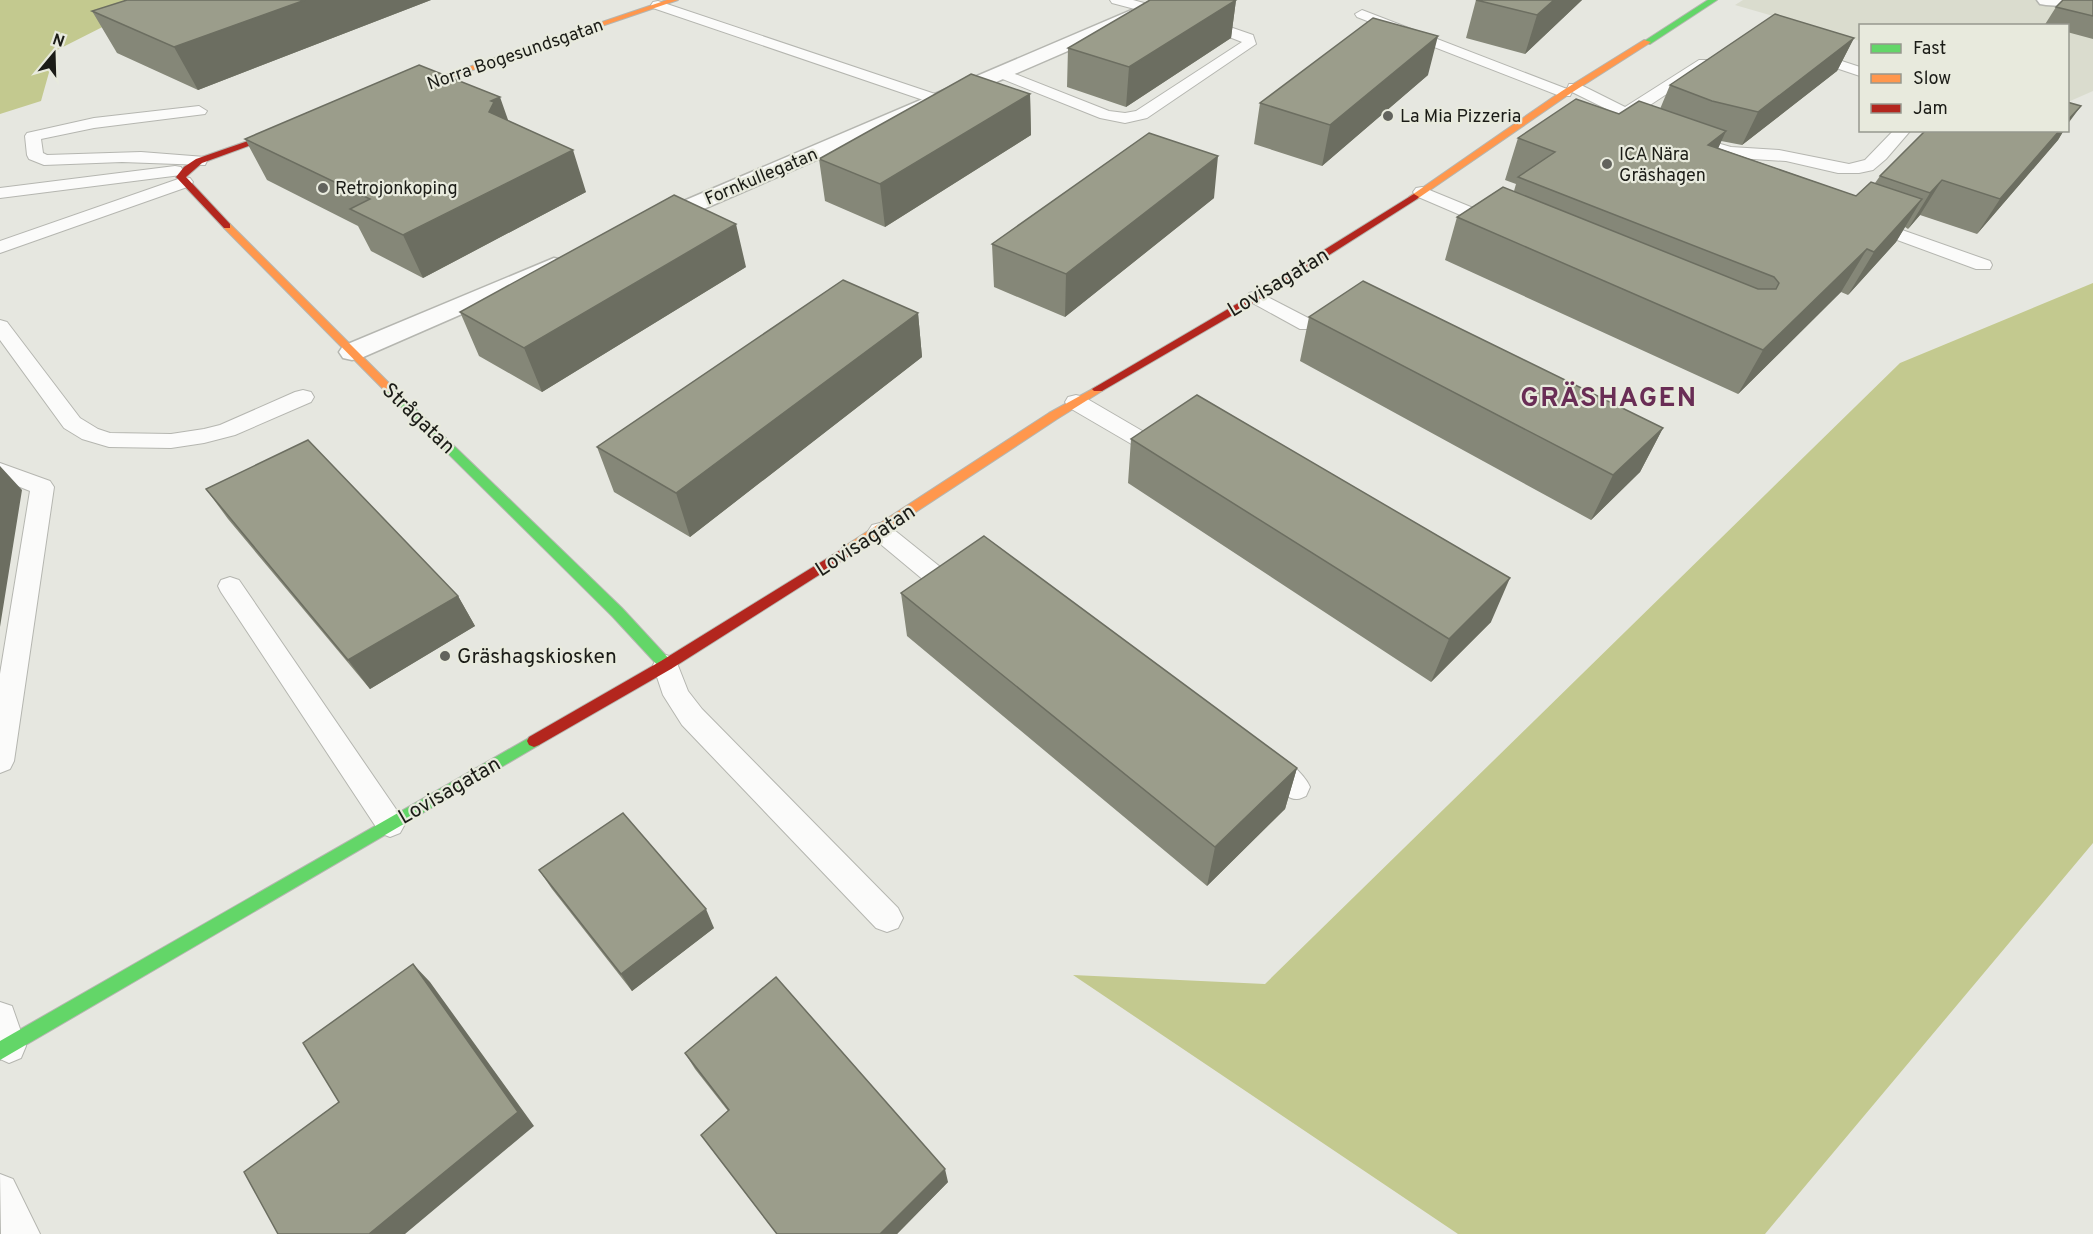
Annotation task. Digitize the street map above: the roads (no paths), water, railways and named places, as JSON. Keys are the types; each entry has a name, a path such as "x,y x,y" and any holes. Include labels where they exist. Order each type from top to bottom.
{"street":[{"name":"Norra Bogesundsgatan","path":"391,95 674,0"},
{"name":"Lovisagatan","path":"3,1038 390,824 666,665 880,531 1076,402 1256,297 1422,192 1547,104 1713,0"},
{"path":"2046,0 2093,3"},
{"name":"Fornkullegatan","path":"634,231 1000,73 1167,9"},
{"path":"190,171 301,126"},
{"name":"Strågatan","path":"190,171 352,352 617,612 666,665"},
{"path":"352,352 569,259"}],"lane":[{"path":"1000,73 1106,115 1125,118 1141,116 1249,44 1248,38 1239,33 1167,9 1117,0"},
{"path":"658,5 938,100"},
{"path":"1362,14 1569,90 1707,146 1733,153 1776,154 1836,167 1855,168 1867,166 1901,132"},
{"path":"1798,51 1859,72"},
{"path":"1626,113 1720,53"},
{"path":"1547,104 1567,112"},
{"path":"190,171 175,158 44,160 35,155 33,136 67,127 199,111"},
{"path":"0,193 190,171"},
{"path":"0,248 190,171"},
{"path":"1422,192 1519,233"},
{"path":"1849,216 1983,265"},
{"path":"1256,297 1307,325"},
{"path":"0,326 72,423 90,434 109,441 171,441 204,436 227,430 303,397"},
{"path":"1076,402 1148,444"},
{"path":"0,471 42,487 0,761"},
{"path":"880,531 935,576"},
{"path":"230,585 390,824"},
{"path":"666,665 676,695 692,717 887,918"},
{"path":"1250,750 1296,787"},
{"path":"0,1192 21,1234"}],"place":[{"name":"La Mia Pizzeria","path":"1388,116"},
{"name":"ICA Nära Gräshagen","path":"1607,164"},
{"name":"Retrojonkoping","path":"323,188"},
{"name":"Gräshagskiosken","path":"445,656"}],"district":[{"name":"GRÄSHAGEN","path":"1609,397"}]}
